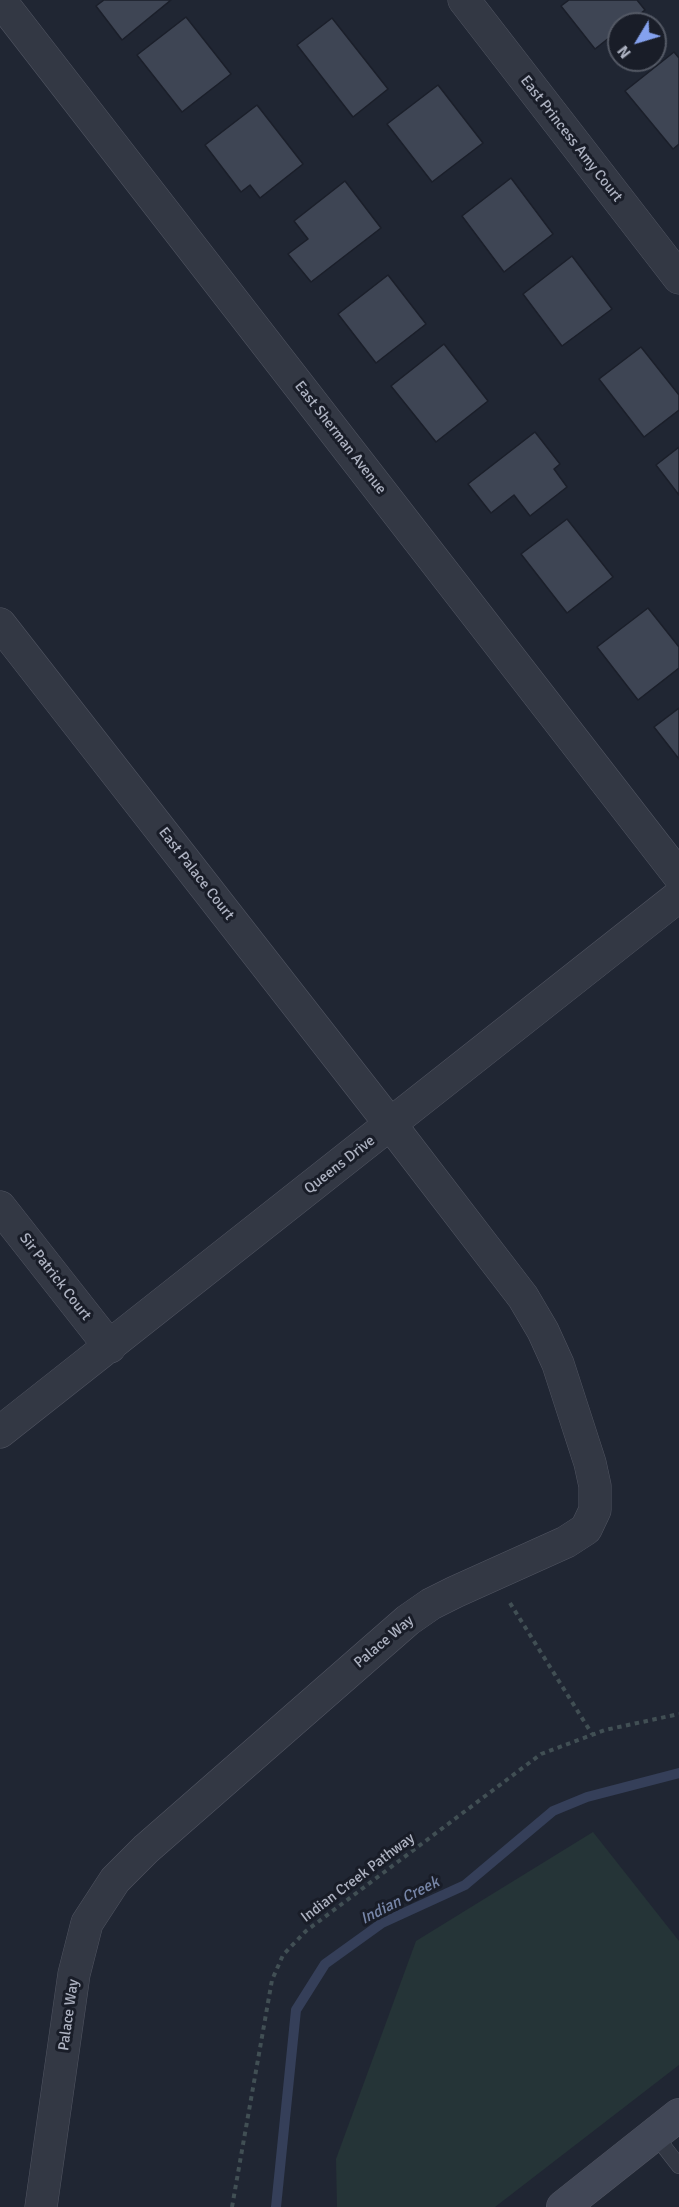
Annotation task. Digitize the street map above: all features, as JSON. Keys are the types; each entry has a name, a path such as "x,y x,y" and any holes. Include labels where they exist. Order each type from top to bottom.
{"main road":[{"path":"563,2207 667,2125"}],"street":[{"name":"East Sherman Avenue","path":"0,0 679,876"},
{"name":"East Princess Amy Court","path":"464,0 679,278"},
{"name":"East Palace Court","path":"0,624 391,1125"},
{"name":"Queens Drive","path":"0,1432 679,896"},
{"name":"Palace Way","path":"41,2207 74,1974 87,1923 115,1880 146,1849 408,1620 431,1604 566,1542 586,1529 596,1510 595,1485 590,1463 558,1364 543,1331 528,1305 391,1125"},
{"name":"Sir Patrick Court","path":"0,1207 110,1347"}],"lane":[{"path":"667,2125 679,2166"}],"path":[{"path":"492,1575 592,1734"},
{"name":"Indian Creek Pathway","path":"232,2207 272,1980 283,1955 306,1931 541,1754 592,1734 679,1714"}],"shaded area":[{"path":"593,1832 679,1941 679,2065 495,2207 337,2207 336,2159 416,1941"}],"building":[{"path":"104,0 171,0 122,40 96,6"},
{"path":"569,0 637,0 645,10 642,12 607,12 607,40 595,49 561,6"},
{"path":"186,17 231,74 182,112 137,55"},
{"path":"332,18 388,89 353,117 297,45"},
{"path":"674,52 679,58 679,144 673,149 625,91 649,72 667,72 667,58"},
{"path":"438,85 483,143 432,182 387,124"},
{"path":"257,105 303,164 260,198 250,185 241,192 205,145"},
{"path":"511,178 553,234 504,272 462,216"},
{"path":"345,181 381,228 311,282 288,254 308,239 294,221"},
{"path":"572,256 612,309 562,346 523,294"},
{"path":"388,275 426,324 376,363 338,314"},
{"path":"444,344 488,401 436,442 391,386"},
{"path":"641,347 679,395 679,410 644,437 599,379"},
{"path":"535,432 560,464 554,469 567,487 530,516 514,495 491,513 468,484"},
{"path":"679,447 679,495 656,465"},
{"path":"567,519 613,577 567,613 521,554"},
{"path":"648,608 679,647 679,668 638,700 597,647"},
{"path":"679,708 679,759 654,727"}],"waterway":[{"name":"Indian Creek","path":"276,2207 296,2010 325,1964 382,1923 465,1885 553,1811 587,1797 679,1773"}]}
